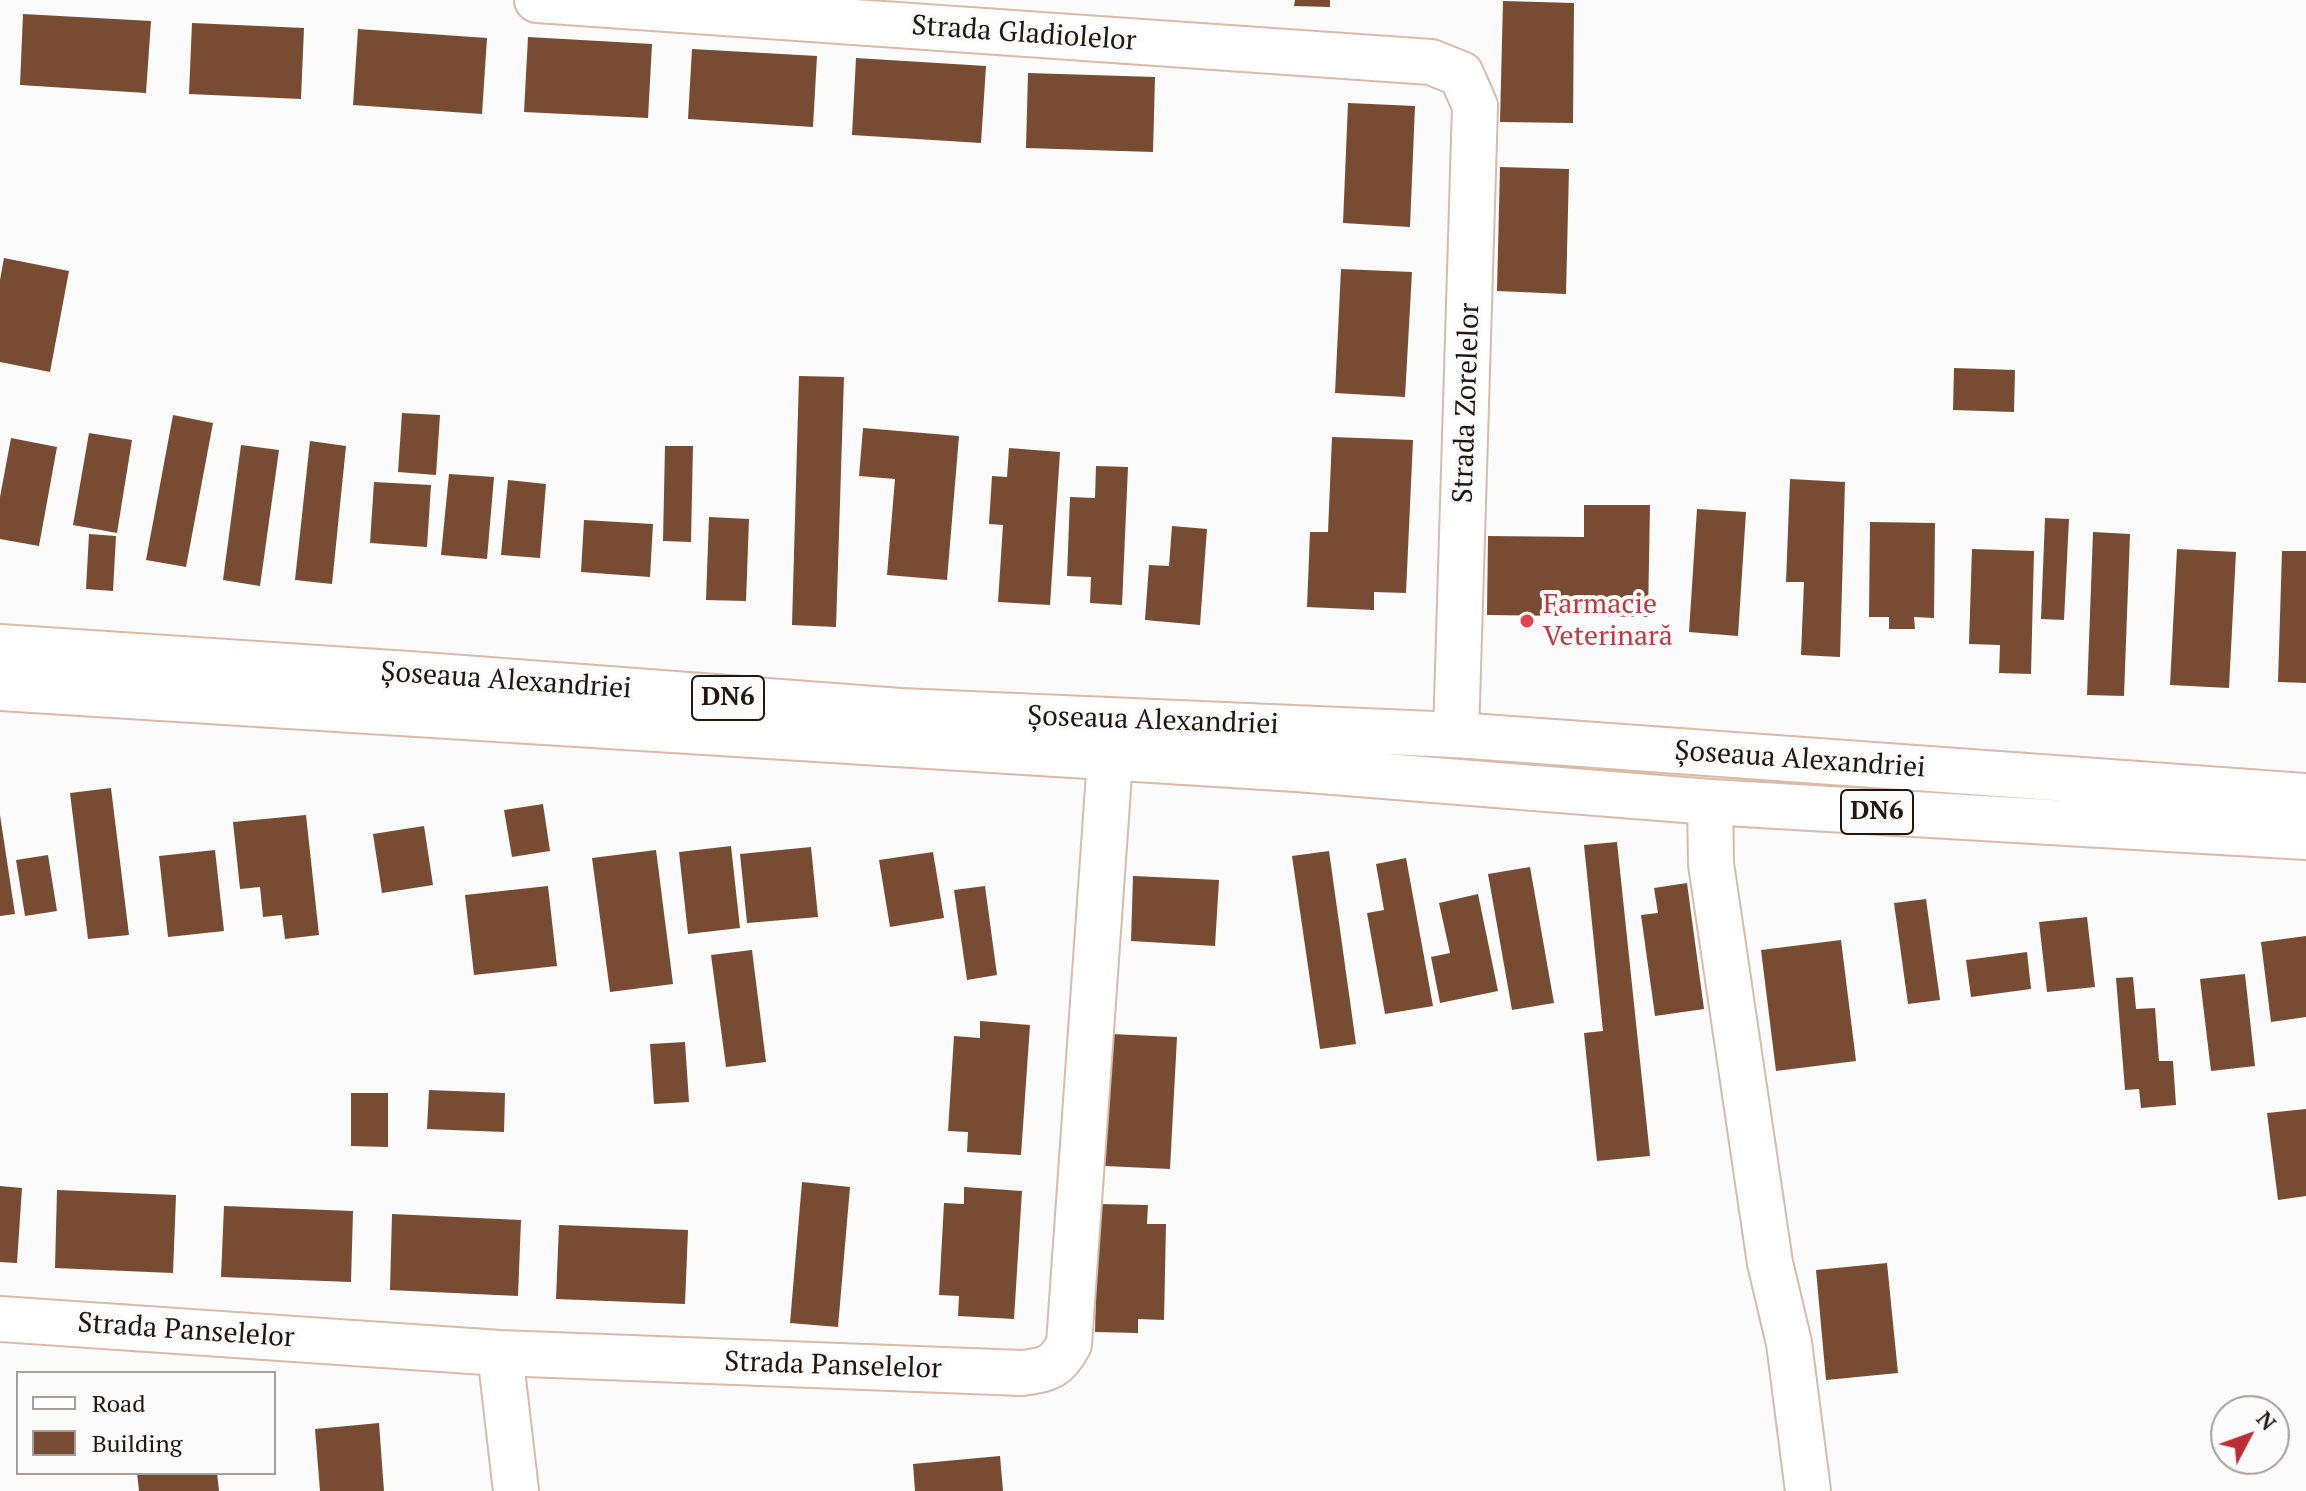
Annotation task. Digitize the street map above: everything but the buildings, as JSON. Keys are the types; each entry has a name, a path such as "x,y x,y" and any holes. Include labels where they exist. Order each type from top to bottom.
{"main road":[{"name":"Strada Gladiolelor","path":"537,0 1431,62 1461,74"},
{"name":"Strada Zorelelor","path":"1456,735 1475,106 1461,74"},
{"name":"Șoseaua Alexandriei","path":"0,647 900,711 1456,735 2306,796"},
{"name":"Șoseaua Alexandriei","path":"0,688 1372,775 1710,802 2306,837"},
{"name":"Strada Panselelor","path":"0,1319 500,1353 1022,1373 1041,1371 1061,1361 1069,1344 1110,760"},
{"path":"1710,802 1711,864 1770,1263 1789,1343 1808,1491"},
{"path":"500,1353 516,1491"}],"place":[{"name":"Farmacie Veterinară","path":"1527,621"}]}
